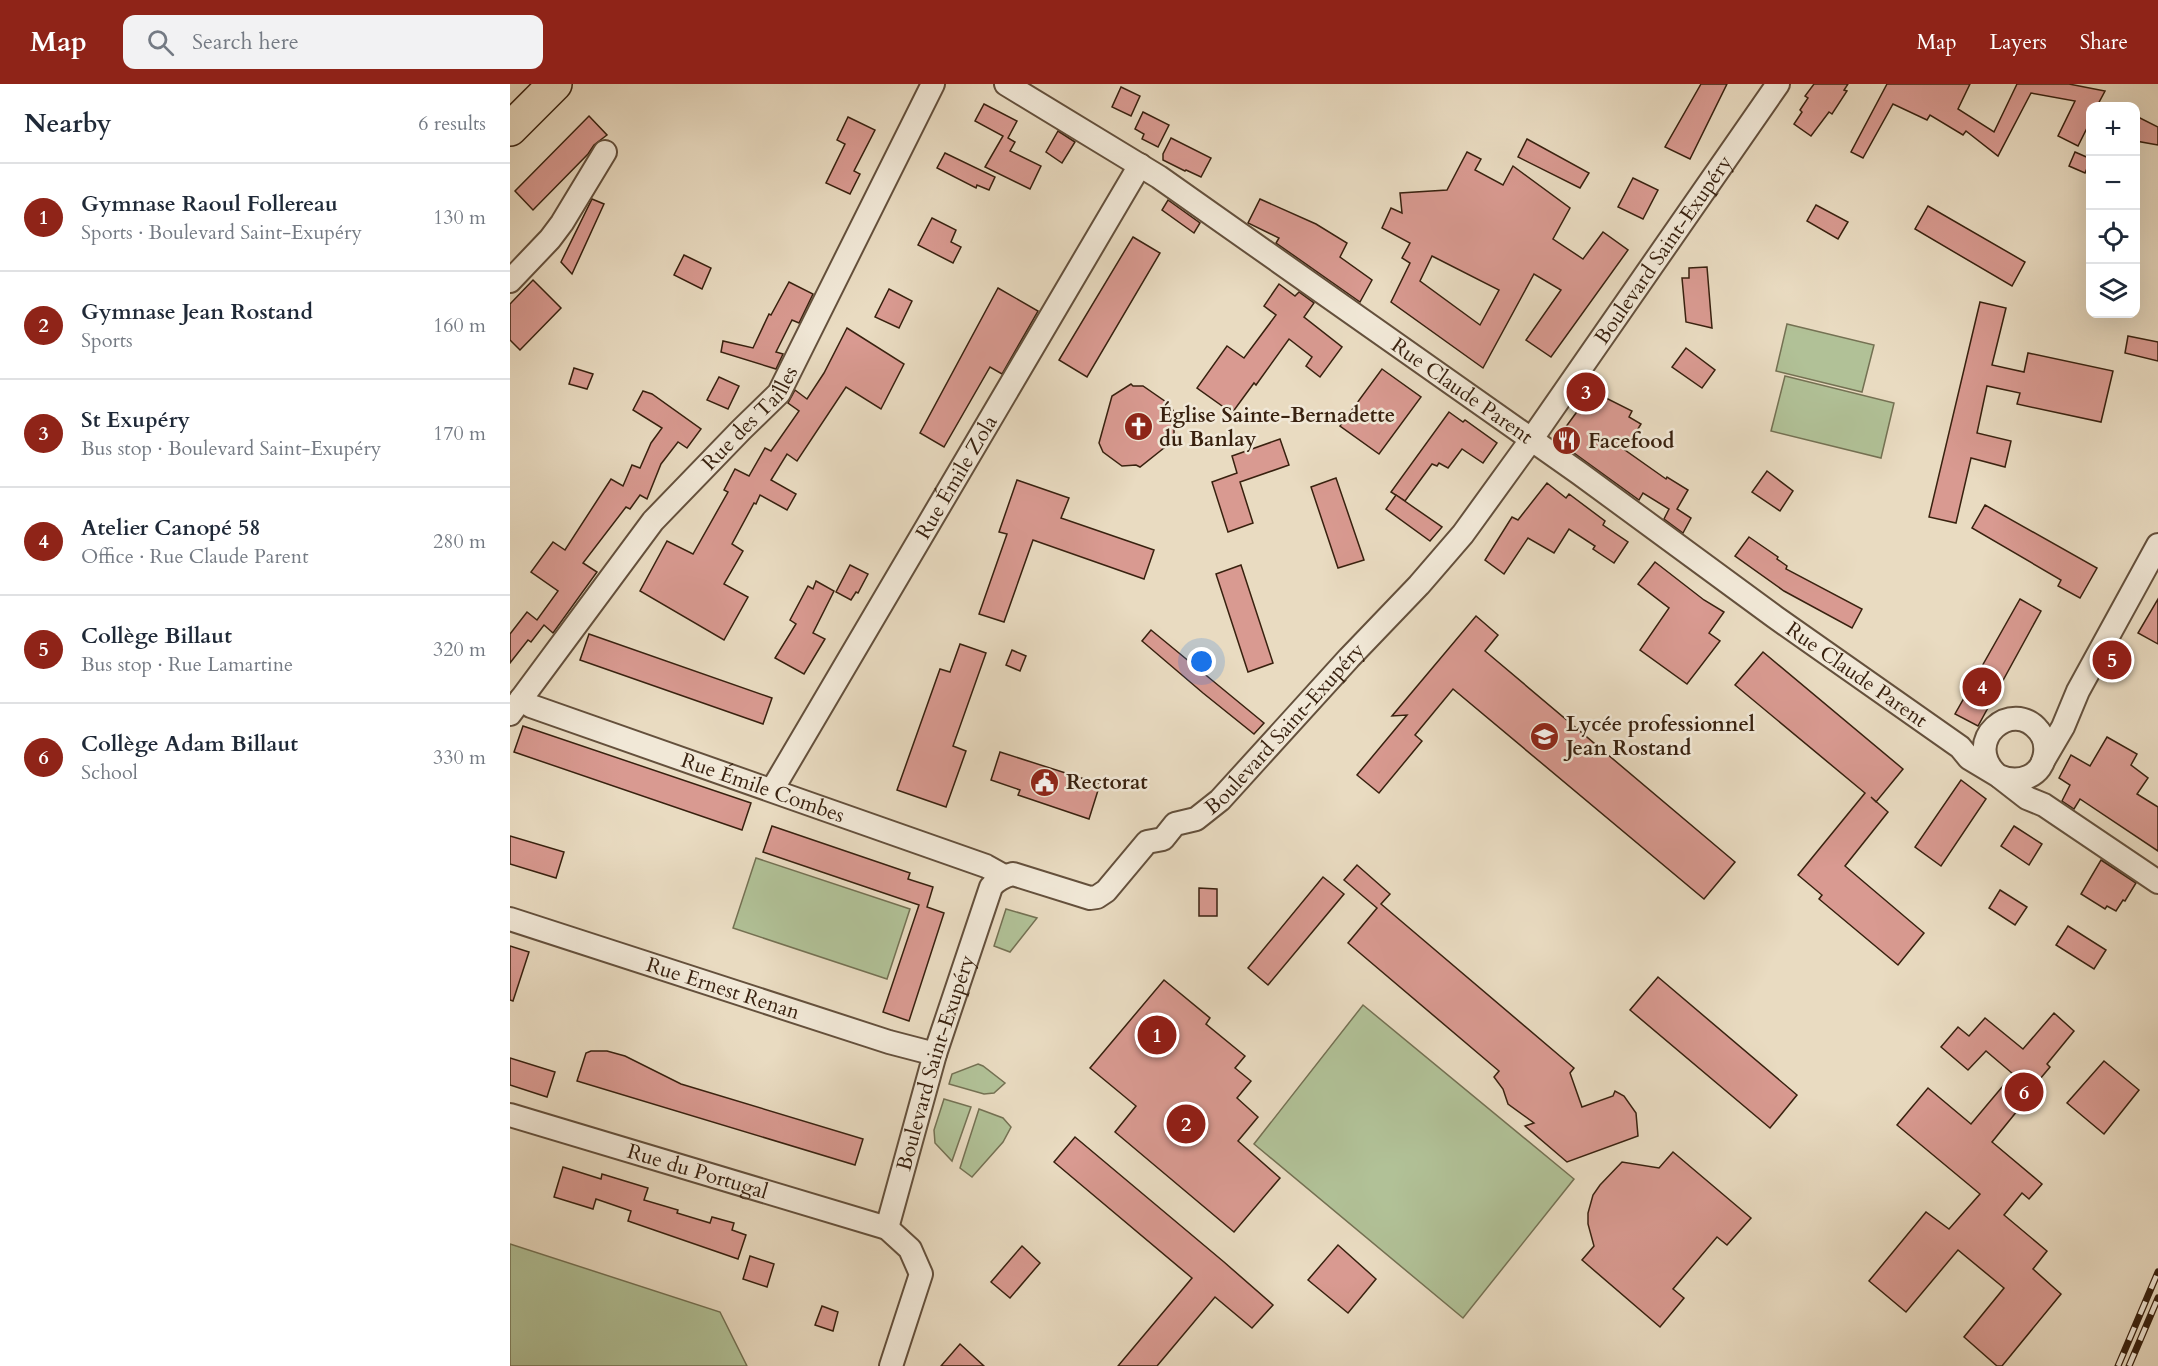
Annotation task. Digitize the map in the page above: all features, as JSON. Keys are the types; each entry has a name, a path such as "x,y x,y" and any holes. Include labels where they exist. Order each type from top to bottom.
{"main road":[{"path":"510,117 541,84"},
{"path":"510,129 555,84"}],"street":[{"name":"Rue des Tailles","path":"515,707 653,521 779,393 933,84"},
{"name":"Rue Claude Parent","path":"1006,84 1140,165 1268,252 1775,617 1960,747 1969,758 1997,775 2027,798 2044,805 2158,882"},
{"name":"Boulevard Saint-Exupéry","path":"887,1228 935,1054 991,887 1004,876 1014,874 1090,898 1097,897 1106,891 1147,842 1163,839 1175,824 1197,819 1220,800 1242,773 1419,585 1463,534 1531,440 1778,84"},
{"path":"510,281 556,231 605,152"},
{"name":"Rue Émile Zola","path":"772,790 1140,165"},
{"path":"2044,805 2032,792 2037,769 2045,754 2043,739 2034,726 2027,721 2014,719 2001,722 1991,731 1985,742 1984,754 1989,766 1997,775 2018,780 2037,769 2063,728 2078,691 2158,545"},
{"path":"2034,726 2051,717 2078,691"},
{"name":"Rue Émile Combes","path":"515,707 531,706 986,866 1004,876"},
{"name":"Rue Ernest Renan","path":"510,919 889,1042 935,1054"},
{"name":"Rue du Portugal","path":"510,1115 887,1228"},
{"path":"887,1228 910,1249 921,1274 891,1366"}],"green space":[{"path":"1787,324 1874,345 1862,392 1776,371"},
{"path":"1785,376 1894,403 1881,458 1771,431"},
{"path":"756,858 910,909 887,979 733,928"},
{"path":"1006,909 1037,918 1010,952 994,946"},
{"path":"1363,1005 1574,1179 1463,1318 1254,1144"},
{"path":"978,1064 1005,1083 994,1093 984,1094 949,1084 952,1074"},
{"path":"944,1099 971,1107 952,1161 935,1143 934,1130"},
{"path":"979,1109 1003,1118 1011,1127 1003,1142 972,1177 960,1168"},
{"path":"510,1244 720,1312 747,1366 510,1366"}],"building":[{"path":"1701,84 1727,84 1690,159 1665,147"},
{"path":"1814,84 1848,84 1844,90 1847,91 1832,114 1829,112 1811,136 1794,124 1808,98 1805,96"},
{"path":"1887,84 1970,84 1958,109 1994,132 2017,84 2069,84 2105,91 2099,102 2086,102 2086,130 2078,146 2058,136 2075,101 2031,93 1998,156 1966,131 1963,135 1930,115 1927,120 1893,104 1863,158 1851,152"},
{"path":"1121,87 1140,96 1131,116 1112,107"},
{"path":"984,104 1017,121 1008,138 1015,142 1010,151 1041,166 1030,189 985,167 1003,136 975,121"},
{"path":"1143,112 1169,125 1158,147 1142,139 1144,134 1135,129"},
{"path":"589,116 607,135 594,145 533,210 515,191"},
{"path":"848,117 875,130 854,171 860,174 850,194 826,183 845,144 837,140"},
{"path":"2140,118 2158,127 2158,145 2140,142"},
{"path":"1058,131 1075,142 1062,163 1046,152"},
{"path":"1171,138 1211,158 1201,177 1163,160 1163,154"},
{"path":"1527,139 1589,173 1580,188 1518,157"},
{"path":"1467,152 1481,159 1475,170 1503,185 1513,166 1570,208 1553,239 1583,259 1603,232 1628,250 1551,357 1526,340 1561,290 1534,274 1483,368 1391,302 1410,263 1402,258 1410,243 1382,228 1391,208 1402,213 1400,193 1447,190","holes":["1432,256 1499,290 1480,325 1420,281"]},
{"path":"2075,152 2086,157 2085,173 2069,166"},
{"path":"945,153 995,177 989,190 977,185 976,188 937,168"},
{"path":"1633,178 1658,190 1643,219 1618,207"},
{"path":"592,199 604,204 572,274 561,262"},
{"path":"1260,199 1316,224 1347,243 1340,257 1372,280 1360,302 1276,243 1279,238 1248,223"},
{"path":"1168,200 1200,223 1194,233 1162,210"},
{"path":"1816,205 1848,222 1838,239 1807,221"},
{"path":"1928,206 2025,262 2012,286 1915,229"},
{"path":"932,218 956,230 951,242 961,247 953,263 918,245"},
{"path":"1133,237 1160,253 1087,377 1059,360"},
{"path":"684,255 711,268 702,289 674,275"},
{"path":"1707,267 1712,328 1686,322 1682,278 1689,278 1689,268"},
{"path":"533,280 561,308 520,350 510,340 510,304"},
{"path":"789,282 813,294 799,323 792,320 776,352 783,354 776,369 721,352 723,341 753,348 769,314 771,315"},
{"path":"1279,284 1295,296 1299,292 1314,303 1304,317 1342,347 1320,377 1306,366 1312,357 1289,339 1256,385 1254,383 1232,413 1197,388 1227,346 1244,358 1276,315 1264,306"},
{"path":"998,288 1038,311 1002,374 990,367 944,447 920,433"},
{"path":"889,289 912,301 899,328 875,317"},
{"path":"1980,302 2006,308 1992,365 2024,372 2028,353 2113,371 2101,422 2017,404 2020,393 1987,386 1977,433 2011,441 2005,467 1971,458 1956,523 1929,517"},
{"path":"847,328 904,364 881,409 846,387 797,461 787,454 771,480 796,494 787,510 760,495 756,504 754,503 732,544 743,551 724,584 748,597 724,640 640,591 667,541 693,554 728,492 724,490 735,469 749,476 765,448 771,451 799,411 788,403 795,390 807,399 824,373"},
{"path":"2128,336 2158,342 2158,361 2125,353"},
{"path":"1686,348 1715,370 1702,388 1672,367"},
{"path":"574,368 593,374 587,389 569,384"},
{"path":"1382,369 1421,397 1379,454 1340,426"},
{"path":"719,377 739,386 728,409 707,400"},
{"name":"Église Sainte-Bernadette du Banlay","path":"1131,384 1143,386 1169,404 1174,412 1174,440 1140,467 1122,466 1103,452 1099,443 1112,396"},
{"path":"643,391 652,394 701,429 687,448 678,442 661,464 647,499 640,495 630,509 626,507 583,563 597,572 553,633 544,625 531,642 528,640 510,663 510,634 527,612 537,620 558,591 531,572 553,542 565,550 611,479 623,486 632,465 640,468 651,443 662,428 633,410"},
{"path":"1592,391 1632,411 1629,417 1641,424 1625,450 1666,479 1667,477 1688,490 1677,509 1691,518 1683,533 1664,519 1669,509 1643,493 1639,500 1563,445 1560,435"},
{"path":"1449,412 1463,422 1465,420 1497,443 1483,463 1462,449 1448,468 1439,463 1437,466 1432,464 1405,501 1391,492"},
{"path":"1280,439 1289,465 1240,482 1253,523 1228,532 1212,482 1237,473 1232,456"},
{"path":"1767,471 1793,491 1780,511 1752,492"},
{"path":"1336,478 1364,560 1338,568 1311,487"},
{"path":"1017,480 1069,498 1061,518 1154,550 1144,579 1033,540 1004,622 979,614 1007,534 999,532"},
{"path":"1547,483 1566,498 1569,494 1605,521 1603,525 1628,542 1614,563 1593,549 1595,546 1569,529 1554,553 1528,538 1504,574 1485,560 1512,517 1518,520"},
{"path":"1396,495 1442,527 1430,541 1386,509"},
{"path":"1985,505 2097,568 2080,598 2058,586 2061,580 1972,528"},
{"path":"1749,537 1778,557 1777,559 1787,566 1786,569 1862,609 1852,628 1784,591 1735,556"},
{"path":"1655,562 1704,600 1724,612 1709,633 1720,641 1687,684 1640,650 1669,608 1638,584"},
{"path":"850,565 868,574 858,593 856,592 851,600 836,592"},
{"path":"1241,565 1273,663 1248,672 1216,574"},
{"path":"816,581 834,591 813,633 825,639 804,674 775,658 796,624 790,620 808,586 813,589"},
{"path":"2020,599 2041,611 1978,726 1955,714"},
{"path":"2158,599 2158,644 2138,633"},
{"path":"1476,616 1498,635 1485,651 1735,862 1704,899 1453,689 1415,735 1422,741 1379,793 1357,775 1407,715 1392,716"},
{"path":"1151,630 1264,723 1254,734 1142,641"},
{"path":"589,634 772,698 763,724 580,660"},
{"path":"960,644 986,653 953,746 966,751 946,807 897,790 940,669 950,672"},
{"path":"1012,650 1026,656 1020,671 1006,665"},
{"path":"1763,652 1903,769 1876,802 1888,812 1845,866 1924,933 1898,965 1819,899 1822,895 1798,875 1865,793 1735,685"},
{"path":"523,726 751,803 742,830 514,752"},
{"path":"2107,737 2137,754 2131,765 2148,778 2137,794 2158,807 2158,851 2080,799 2074,809 2062,801 2070,785 2059,778 2071,755 2090,766"},
{"name":"Rectorat","path":"1000,752 1100,784 1089,819 1018,795 1020,790 991,780"},
{"path":"1961,780 1986,799 1941,866 1915,847"},
{"path":"772,826 910,873 908,879 933,887 927,907 944,913 909,1021 883,1012 919,905 763,852"},
{"path":"2014,826 2042,844 2029,865 2001,846"},
{"path":"510,836 564,852 556,878 510,864"},
{"path":"2101,860 2136,883 2116,911 2107,906 2105,909 2081,894"},
{"path":"1357,865 1390,894 1381,904 1574,1068 1570,1073 1582,1107 1613,1096 1615,1091 1624,1096 1636,1113 1638,1136 1567,1162 1525,1126 1534,1123 1508,1104 1503,1089 1494,1077 1499,1071 1348,943 1377,908 1344,880"},
{"path":"1323,877 1344,894 1268,985 1248,968"},
{"path":"1199,888 1217,889 1217,916 1199,916"},
{"path":"2000,890 2027,907 2015,925 1989,908"},
{"path":"2068,926 2106,950 2094,969 2056,945"},
{"path":"510,946 529,952 513,1001 510,1000"},
{"path":"1658,977 1797,1095 1770,1128 1630,1010"},
{"path":"1164,980 1210,1018 1206,1024 1245,1056 1235,1068 1251,1081 1237,1098 1258,1117 1238,1141 1280,1178 1234,1232 1115,1132 1136,1106 1090,1068"},
{"path":"2054,1013 2074,1031 2047,1064 2050,1067 2024,1098 2026,1100 1992,1142 2042,1184 2029,1199 2022,1193 2004,1215 2047,1251 2033,1269 2061,1294 2002,1366 1997,1366 1964,1337 2004,1288 1958,1250 1906,1312 1869,1281 1926,1212 1949,1229 1980,1194 1897,1125 1928,1088 1971,1124 2013,1074 1986,1051 1968,1070 1941,1047 1958,1027 1969,1036 1985,1018 2023,1049"},
{"path":"607,1051 625,1056 681,1084 863,1139 855,1165 577,1081 586,1053"},
{"path":"510,1058 555,1072 547,1097 510,1085"},
{"path":"2104,1061 2139,1090 2104,1134 2067,1103"},
{"path":"1075,1137 1273,1305 1252,1328 1215,1297 1157,1366 1118,1366 1192,1278 1054,1162"},
{"path":"1673,1152 1751,1218 1727,1245 1717,1237 1673,1289 1684,1298 1660,1327 1582,1260 1594,1246 1588,1224 1588,1213 1593,1195 1600,1185 1622,1162 1659,1168"},
{"path":"563,1167 601,1179 602,1174 648,1188 644,1200 678,1210 677,1213 710,1223 712,1217 734,1223 732,1230 746,1235 738,1259 628,1221 631,1211 596,1199 593,1209 554,1197"},
{"path":"1338,1245 1376,1279 1348,1313 1308,1280"},
{"path":"1022,1246 1040,1263 1010,1298 991,1282"},
{"path":"750,1256 774,1264 767,1287 743,1279"},
{"path":"822,1306 838,1312 833,1331 815,1325"},
{"path":"960,1344 984,1366 941,1366"}],"railway":[{"path":"2118,1366 2158,1272"},
{"path":"2129,1366 2158,1298"}],"place":[{"name":"St Exupéry","path":"1586,392"},
{"name":"Église Sainte-Bernadette du Banlay","path":"1138,427"},
{"name":"Facefood","path":"1567,441"},
{"name":"Collège Billaut","path":"2112,660"},
{"name":"Atelier Canopé 58","path":"1982,687"},
{"name":"Lycée professionnel Jean Rostand","path":"1545,736"},
{"name":"Rectorat","path":"1045,782"},
{"name":"Gymnase Raoul Follereau","path":"1157,1035"},
{"name":"Collège Adam Billaut","path":"2024,1092"},
{"name":"Gymnase Jean Rostand","path":"1186,1124"}]}
